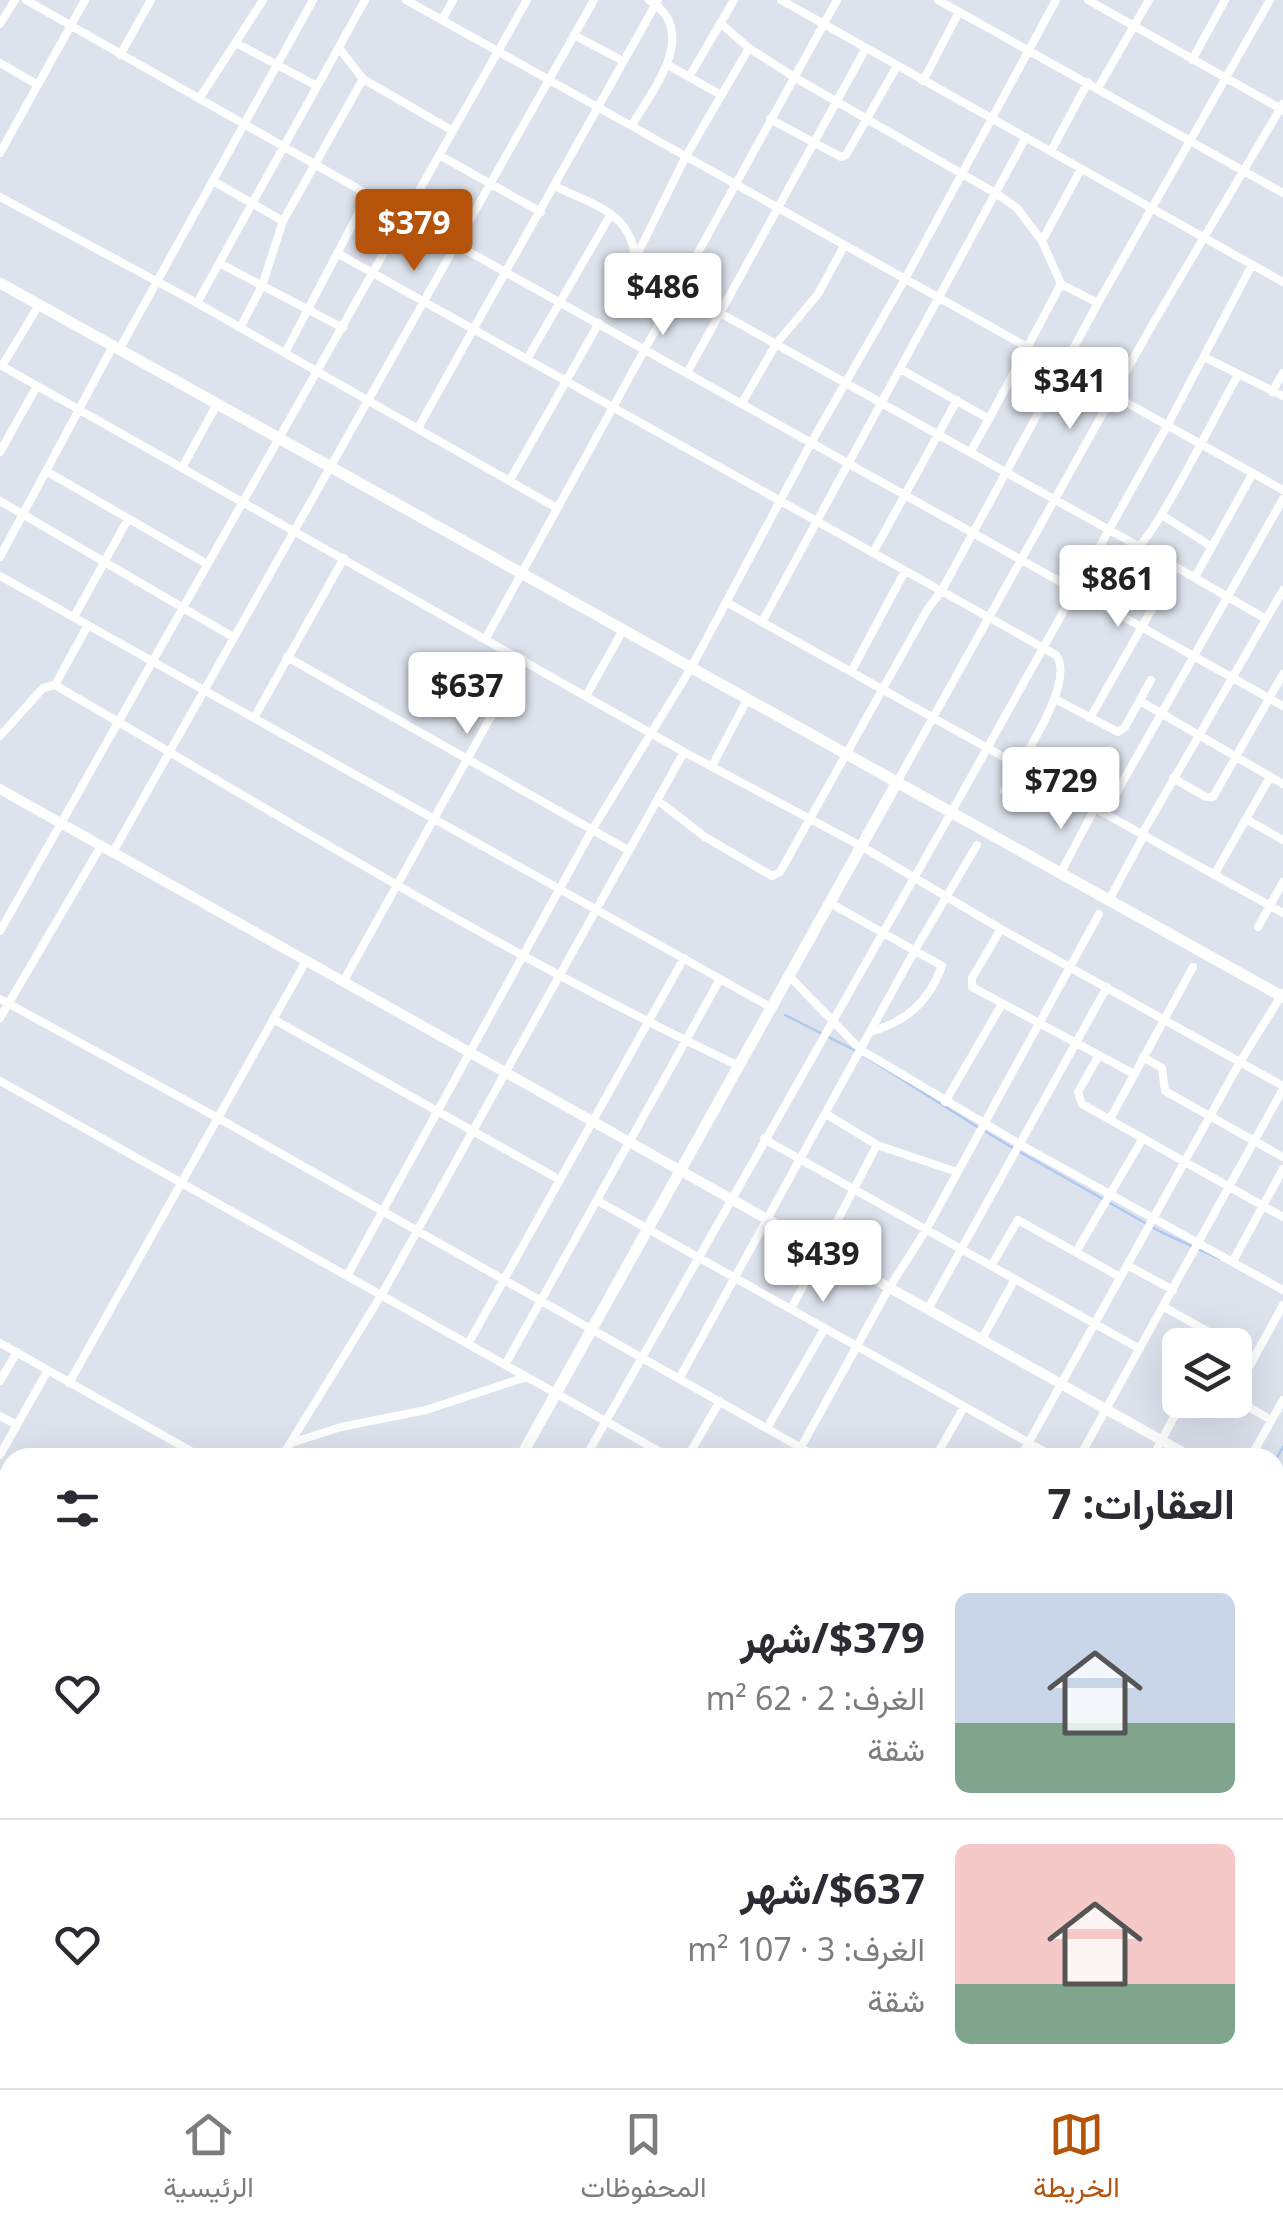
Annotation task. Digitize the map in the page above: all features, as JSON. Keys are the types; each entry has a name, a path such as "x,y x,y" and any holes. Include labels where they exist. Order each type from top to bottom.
{"main road":[{"path":"0,283 950,814 1283,995"},
{"path":"526,1448 896,784"}],"street":[{"path":"0,24 15,0"},
{"path":"26,0 1283,706"},
{"path":"0,152 85,0"},
{"path":"120,55 151,0"},
{"path":"199,99 262,0"},
{"path":"0,557 78,410 156,281 313,0"},
{"path":"197,303 365,0"},
{"path":"406,0 1283,490"},
{"path":"442,20 452,0"},
{"path":"0,931 527,0"},
{"path":"113,852 594,0"},
{"path":"689,77 734,0"},
{"path":"781,0 1283,282"},
{"path":"486,638 837,0"},
{"path":"938,0 1283,193"},
{"path":"347,1276 592,830 691,668 1056,0"},
{"path":"896,784 1113,394 1282,108 1192,60 1101,3 1088,0"},
{"path":"1098,88 1149,0"},
{"path":"1192,60 1224,0"},
{"path":"656,800 704,837 772,876 780,872 926,610 942,590 1063,366 1270,0"},
{"path":"418,428 600,107 654,1 673,27 674,36 668,65 632,125"},
{"path":"923,81 959,12"},
{"path":"720,23 749,48 794,77 1017,208 1042,241 1061,284 1098,304"},
{"path":"574,35 623,62"},
{"path":"236,43 317,86"},
{"path":"339,48 363,80 453,131"},
{"path":"636,258 686,156 749,48"},
{"path":"687,373 866,48"},
{"path":"0,63 38,85"},
{"path":"668,65 721,95"},
{"path":"770,119 840,158 846,155 897,66"},
{"path":"240,328 262,286 284,221 363,80"},
{"path":"1052,151 1088,82"},
{"path":"762,622 1026,138"},
{"path":"439,155 541,212"},
{"path":"1042,241 1081,169"},
{"path":"213,181 284,221"},
{"path":"556,186 625,224 636,258 677,289 1141,546 1238,375"},
{"path":"284,353 368,194"},
{"path":"0,198 197,303 556,507"},
{"path":"528,359 611,214"},
{"path":"742,404 776,344 818,294 844,246"},
{"path":"337,253 942,590 1062,662 1055,699 1004,791"},
{"path":"218,263 343,328"},
{"path":"591,1448 988,747 1252,265"},
{"path":"971,451 1061,284"},
{"path":"38,305 1,366 684,752 861,846 1283,1087 1085,1448"},
{"path":"510,480 599,323"},
{"path":"1204,357 1283,396"},
{"path":"902,370 989,419"},
{"path":"1272,392 1283,373"},
{"path":"0,452 36,386"},
{"path":"873,553 957,400"},
{"path":"182,468 217,404"},
{"path":"46,472 207,564"},
{"path":"1195,576 1253,473"},
{"path":"0,500 234,637"},
{"path":"1105,813 1283,500"},
{"path":"1162,515 1212,547"},
{"path":"74,617 128,519"},
{"path":"254,718 344,558"},
{"path":"1090,718 1173,569 1178,567 1195,576 1266,619"},
{"path":"851,672 906,571"},
{"path":"0,576 772,1008"},
{"path":"1109,900 1198,733 1283,590"},
{"path":"726,602 1283,913"},
{"path":"54,686 88,625"},
{"path":"586,696 623,630"},
{"path":"287,656 628,850"},
{"path":"343,982 523,660"},
{"path":"1173,778 1206,798 1213,796 1283,674"},
{"path":"1055,699 1110,730 1121,730 1152,680"},
{"path":"0,736 43,688 54,686 560,973 739,1066"},
{"path":"712,766 748,700"},
{"path":"1140,700 1283,784"},
{"path":"288,1448 382,1294 684,752"},
{"path":"1214,875 1270,776"},
{"path":"0,789 1176,1448"},
{"path":"1060,874 1096,808"},
{"path":"1246,819 1283,840"},
{"path":"679,1379 976,845"},
{"path":"0,1018 4,1001 100,846"},
{"path":"1258,927 1283,882"},
{"path":"830,904 938,963 942,971 910,1015 870,1032"},
{"path":"4,1001 800,1447 926,1230 1099,914"},
{"path":"1002,929 970,983 1134,1074"},
{"path":"468,1344 684,958"},
{"path":"69,1382 306,961"},
{"path":"1110,1119 1193,968"},
{"path":"790,976 861,1050 1021,1146 1283,1290"},
{"path":"505,1365 720,978"},
{"path":"928,1309 1106,987"},
{"path":"1025,1448 1240,1062 1283,995"},
{"path":"945,1102 1002,1004"},
{"path":"273,1020 560,1180"},
{"path":"1099,1054 1078,1092 1082,1104 1283,1217"},
{"path":"1143,1057 1162,1068 1165,1091 1283,1157"},
{"path":"0,1080 653,1448"},
{"path":"826,1114 877,1145 957,1172"},
{"path":"1076,1252 1143,1138"},
{"path":"764,1140 1140,1349"},
{"path":"790,1309 877,1145"},
{"path":"1233,1261 1283,1168"},
{"path":"598,1201 1038,1448"},
{"path":"991,1266 1018,1220 1120,1277"},
{"path":"1127,1265 1173,1290"},
{"path":"982,1340 1015,1279"},
{"path":"1252,1361 1283,1305"},
{"path":"1164,1307 1196,1328"},
{"path":"767,1428 825,1328"},
{"path":"0,1343 185,1448"},
{"path":"0,1381 16,1352"},
{"path":"4,1448 48,1370"},
{"path":"291,1443 341,1427 426,1410 526,1376"},
{"path":"1256,1448 1283,1400"},
{"path":"693,1448 720,1401"},
{"path":"941,1448 964,1406"},
{"path":"1252,1407 1271,1420"},
{"path":"0,1416 17,1425"},
{"path":"1158,1448 1174,1418"}],"waterway":[{"path":"785,1015 856,1051"},
{"path":"863,1055 979,1128"},
{"path":"986,1132 1013,1148"},
{"path":"1020,1152 1161,1232 1220,1259"}]}
